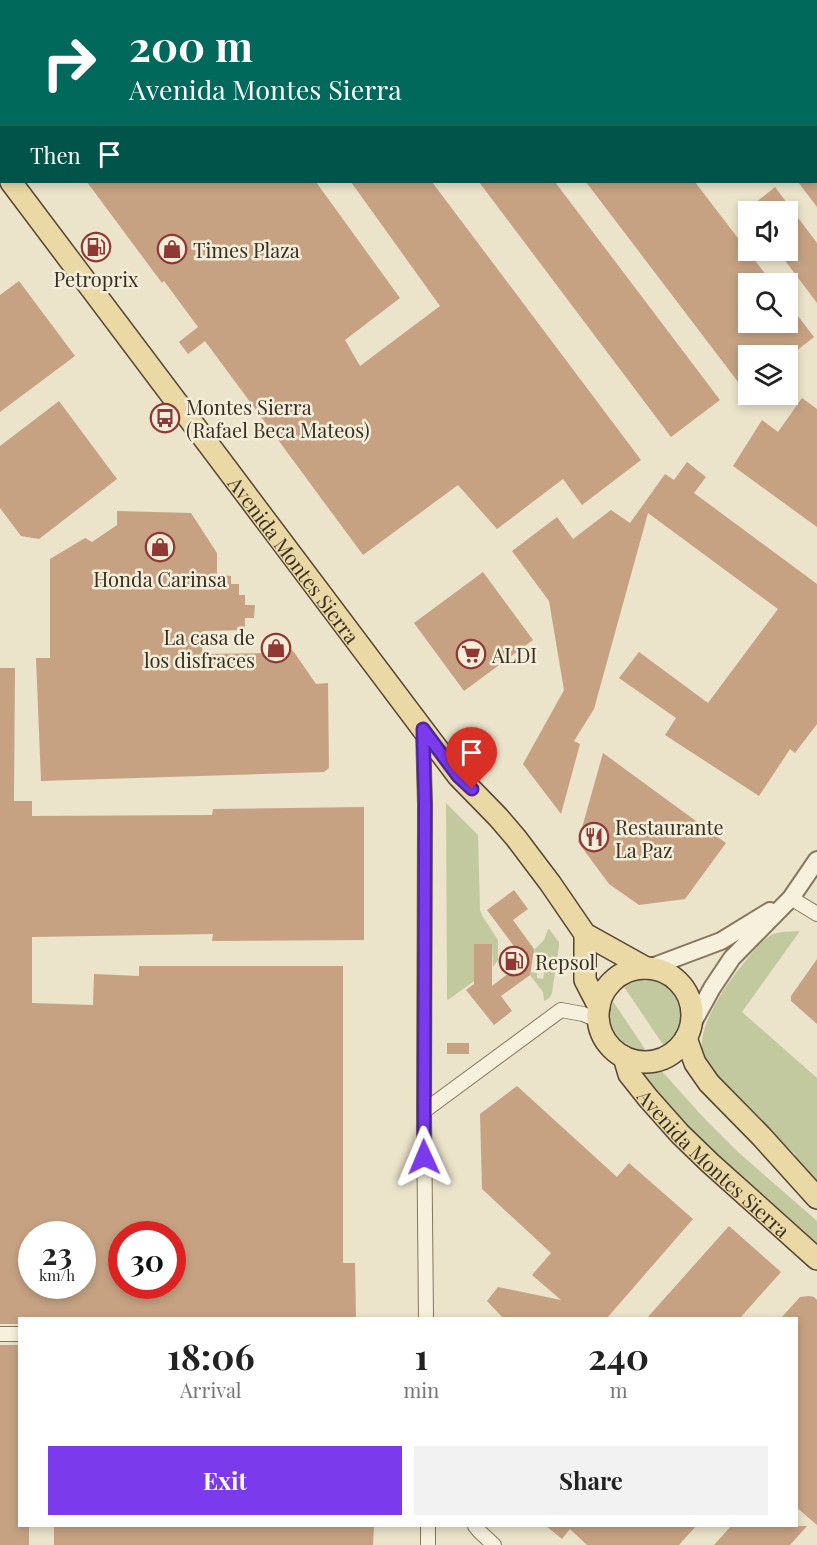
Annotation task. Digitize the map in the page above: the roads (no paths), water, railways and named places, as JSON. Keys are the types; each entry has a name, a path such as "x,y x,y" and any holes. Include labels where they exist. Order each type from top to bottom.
{"main road":[{"name":"Avenida Montes Sierra","path":"12,183 458,776 516,838 585,934 647,968"},
{"path":"585,934 585,980 598,1014 604,1039 610,1047 624,1057 636,1061 663,1058 680,1046 688,1033 692,1017 691,1005 680,984 661,970 647,968 633,969 621,974 611,982 601,998 598,1014"},
{"path":"688,1033 695,1063 709,1083 817,1198"},
{"name":"Avenida Montes Sierra","path":"624,1057 629,1074 680,1134 817,1259"}],"street":[{"path":"423,729 426,1317"},
{"path":"688,1033 712,988 732,958 791,898 817,860"},
{"path":"791,898 817,914"},
{"path":"647,968 721,941 791,898"},
{"path":"424,1111 561,1010 598,1014"},
{"path":"0,1334 18,1334"},
{"path":"428,1527 428,1545"},
{"path":"476,1527 494,1545"}],"place":[{"name":"Petroprix","path":"96,247"},
{"name":"Times Plaza","path":"172,249"},
{"name":"Montes Sierra (Rafael Beca Mateos)","path":"165,418"},
{"name":"Honda Carinsa","path":"160,547"},
{"name":"La casa de los disfraces","path":"276,648"},
{"name":"ALDI","path":"471,654"},
{"name":"Restaurante La Paz","path":"594,837"},
{"name":"Repsol","path":"514,961"}]}
